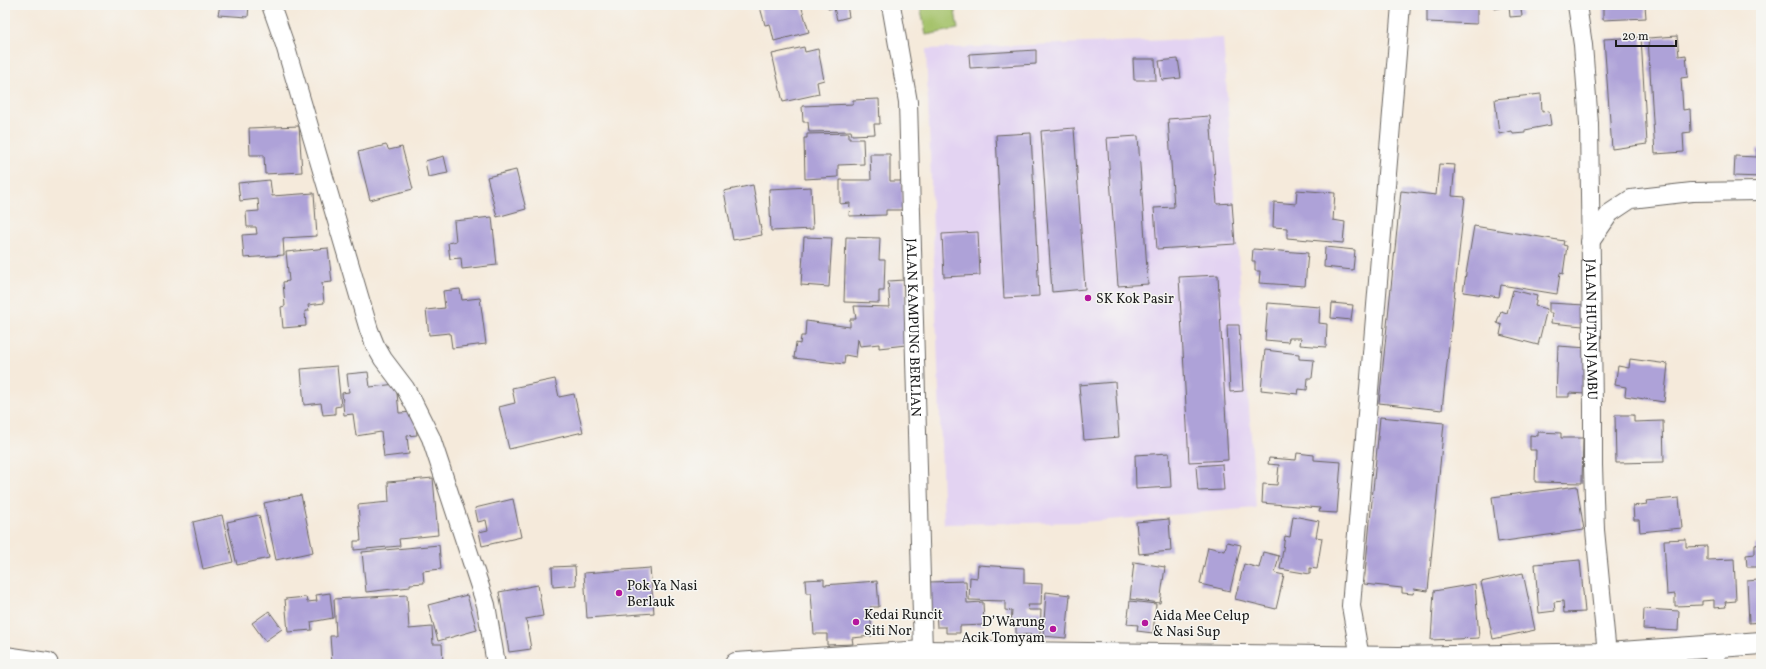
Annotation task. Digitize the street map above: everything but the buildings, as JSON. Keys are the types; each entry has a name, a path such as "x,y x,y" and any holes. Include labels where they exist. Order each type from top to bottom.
{"street":[{"path":"271,5 285,45 369,330 383,359 405,388 424,421 431,438 486,605 496,664"},
{"name":"JALAN KAMPUNG BERLIAN","path":"890,5 908,102 923,652"},
{"path":"1360,658 1351,606 1401,5"},
{"name":"JALAN HUTAN JAMBU","path":"1577,5 1583,44 1589,124 1595,530 1607,654"},
{"path":"1590,242 1610,213 1631,199 1692,192 1761,191"},
{"path":"736,664 923,652 1069,659 1304,661 1360,658 1607,654 1716,655 1761,643"},
{"path":"5,658 47,664"}],"shaded area":[{"name":"SK Kok Pasir","path":"1223,38 1256,508 1084,522 944,524 926,49"}],"green space":[{"path":"920,5 954,5 958,29 926,35"}],"place":[{"name":"SK Kok Pasir","path":"1088,298"},
{"name":"Pok Ya Nasi Berlauk","path":"619,593"},
{"name":"Kedai Runcit Siti Nor","path":"856,622"},
{"name":"Aida Mee Celup & Nasi Sup","path":"1145,623"},
{"name":"D’Warung Acik Tomyam","path":"1053,629"}]}
